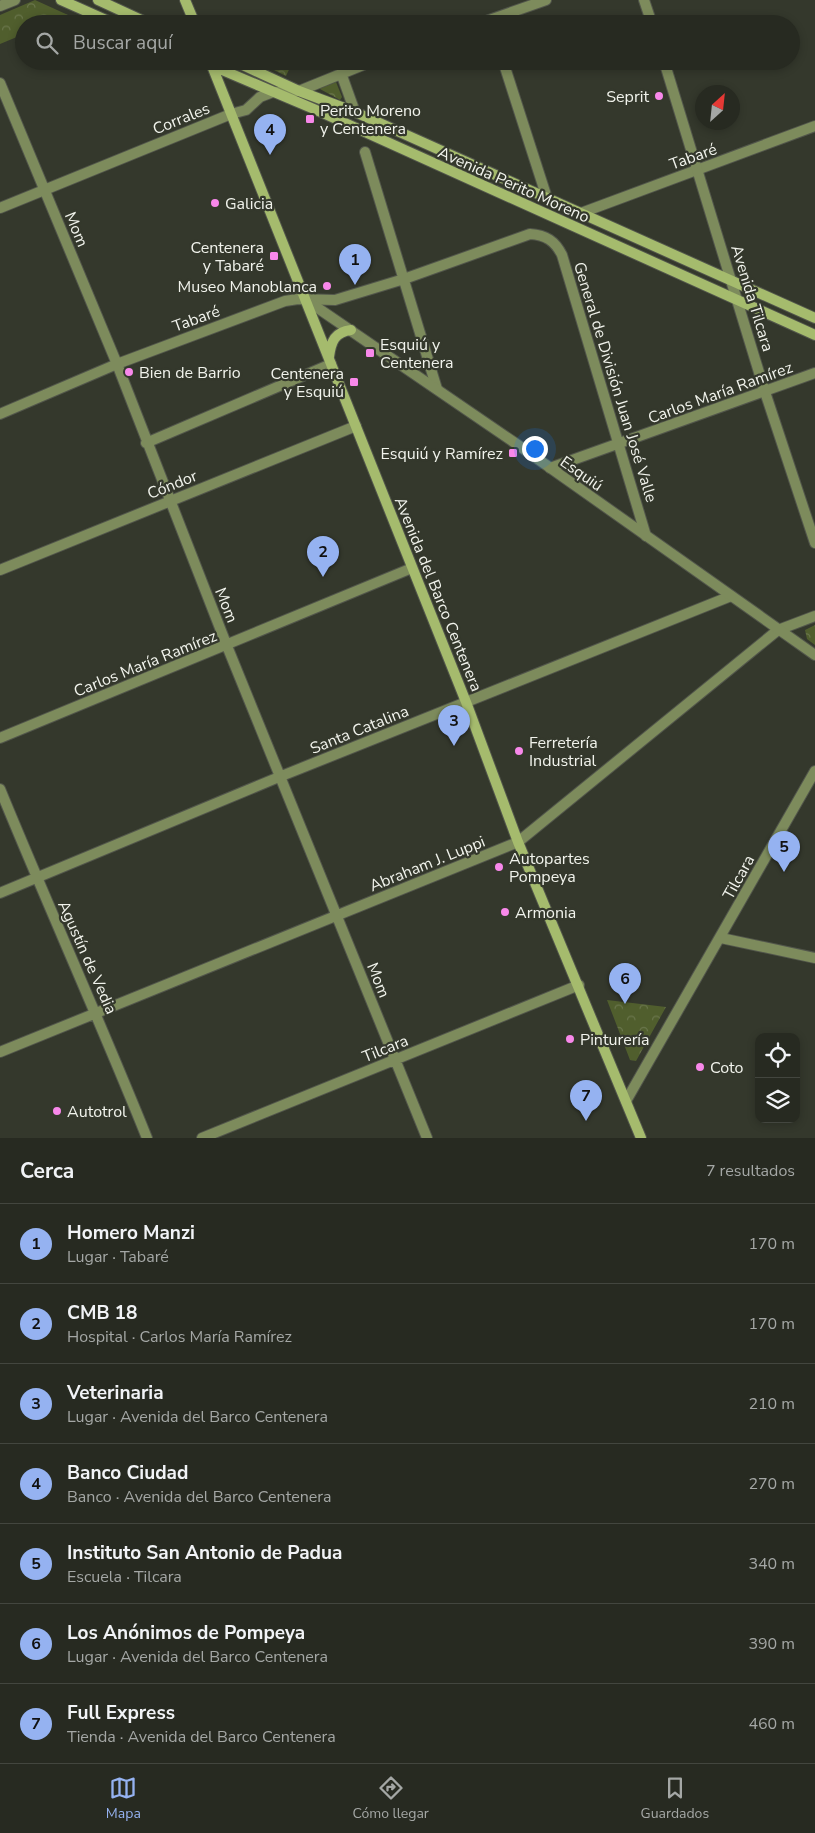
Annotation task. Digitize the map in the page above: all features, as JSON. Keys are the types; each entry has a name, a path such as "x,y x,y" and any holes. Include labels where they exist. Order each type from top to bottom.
{"main road":[{"path":"61,0 95,15"},
{"path":"98,0 130,15"},
{"path":"185,0 191,15"},
{"name":"Avenida del Barco Centenera","path":"213,70 466,702 518,842 641,1138"},
{"name":"Avenida Perito Moreno","path":"224,70 815,335"},
{"name":"Avenida Perito Moreno","path":"254,70 299,91 355,112 815,318"},
{"path":"330,361 330,346 335,336 342,331 351,330"}],"street":[{"path":"0,6 15,0"},
{"path":"508,15 546,0"},
{"path":"644,0 649,15"},
{"name":"Corrales","path":"0,208 231,114 246,110 260,97 273,92 299,91 347,70"},
{"path":"507,70 547,198"},
{"name":"Avenida Tilcara","path":"667,70 766,392 815,543"},
{"path":"341,72 355,112"},
{"name":"Mom","path":"0,83 117,364 226,646 338,916 427,1138"},
{"name":"Tabaré","path":"580,213 815,126"},
{"path":"365,152 437,389"},
{"name":"Tabaré","path":"0,414 117,364 285,301 298,299 335,300 530,234 541,234 550,240"},
{"name":"General de División Juan José Valle","path":"550,240 558,246 562,255 646,536"},
{"name":"Esquiú","path":"306,300 437,389 815,655"},
{"path":"146,443 330,361"},
{"name":"Carlos María Ramírez","path":"550,468 815,373"},
{"name":"Cóndor","path":"0,570 356,426"},
{"name":"Carlos María Ramírez","path":"0,738 412,568"},
{"name":"Santa Catalina","path":"0,892 279,777 731,596"},
{"name":"Abraham J. Luppi","path":"0,1052 518,842 778,630 815,616"},
{"name":"Tilcara","path":"626,1101 721,938 815,770"},
{"name":"Agustín de Vedia","path":"0,789 36,878 96,1012 147,1138"},
{"path":"721,938 815,958"},
{"name":"Tilcara","path":"202,1138 579,985"}],"green space":[{"path":"35,0 68,15 15,15 15,38 0,44 0,15"},
{"path":"274,70 289,70 286,76"},
{"path":"332,80 336,82 342,97 340,100 320,89 322,84"},
{"path":"815,625 815,645 807,639 805,630"},
{"path":"607,1000 666,1007 636,1061 630,1060"}],"place":[{"name":"Seprit","path":"659,96"},
{"name":"Perito Moreno y Centenera","path":"310,119"},
{"name":"Banco Ciudad","path":"270,155"},
{"name":"Galicia","path":"215,203"},
{"name":"Centenera y Tabaré","path":"274,256"},
{"name":"Homero Manzi","path":"355,285"},
{"name":"Museo Manoblanca","path":"327,286"},
{"name":"Esquiú y Centenera","path":"370,353"},
{"name":"Bien de Barrio","path":"129,372"},
{"name":"Centenera y Esquiú","path":"354,382"},
{"name":"Esquiú y Ramírez","path":"513,453"},
{"name":"CMB 18","path":"323,577"},
{"name":"Veterinaria","path":"454,746"},
{"name":"Ferretería Industrial","path":"519,751"},
{"name":"Autopartes Pompeya","path":"499,867"},
{"name":"Instituto San Antonio de Padua","path":"784,872"},
{"name":"Armonia","path":"505,912"},
{"name":"Los Anónimos de Pompeya","path":"625,1004"},
{"name":"Pinturería","path":"570,1039"},
{"name":"Coto","path":"700,1067"},
{"name":"Autotrol","path":"57,1111"},
{"name":"Full Express","path":"586,1121"}]}
